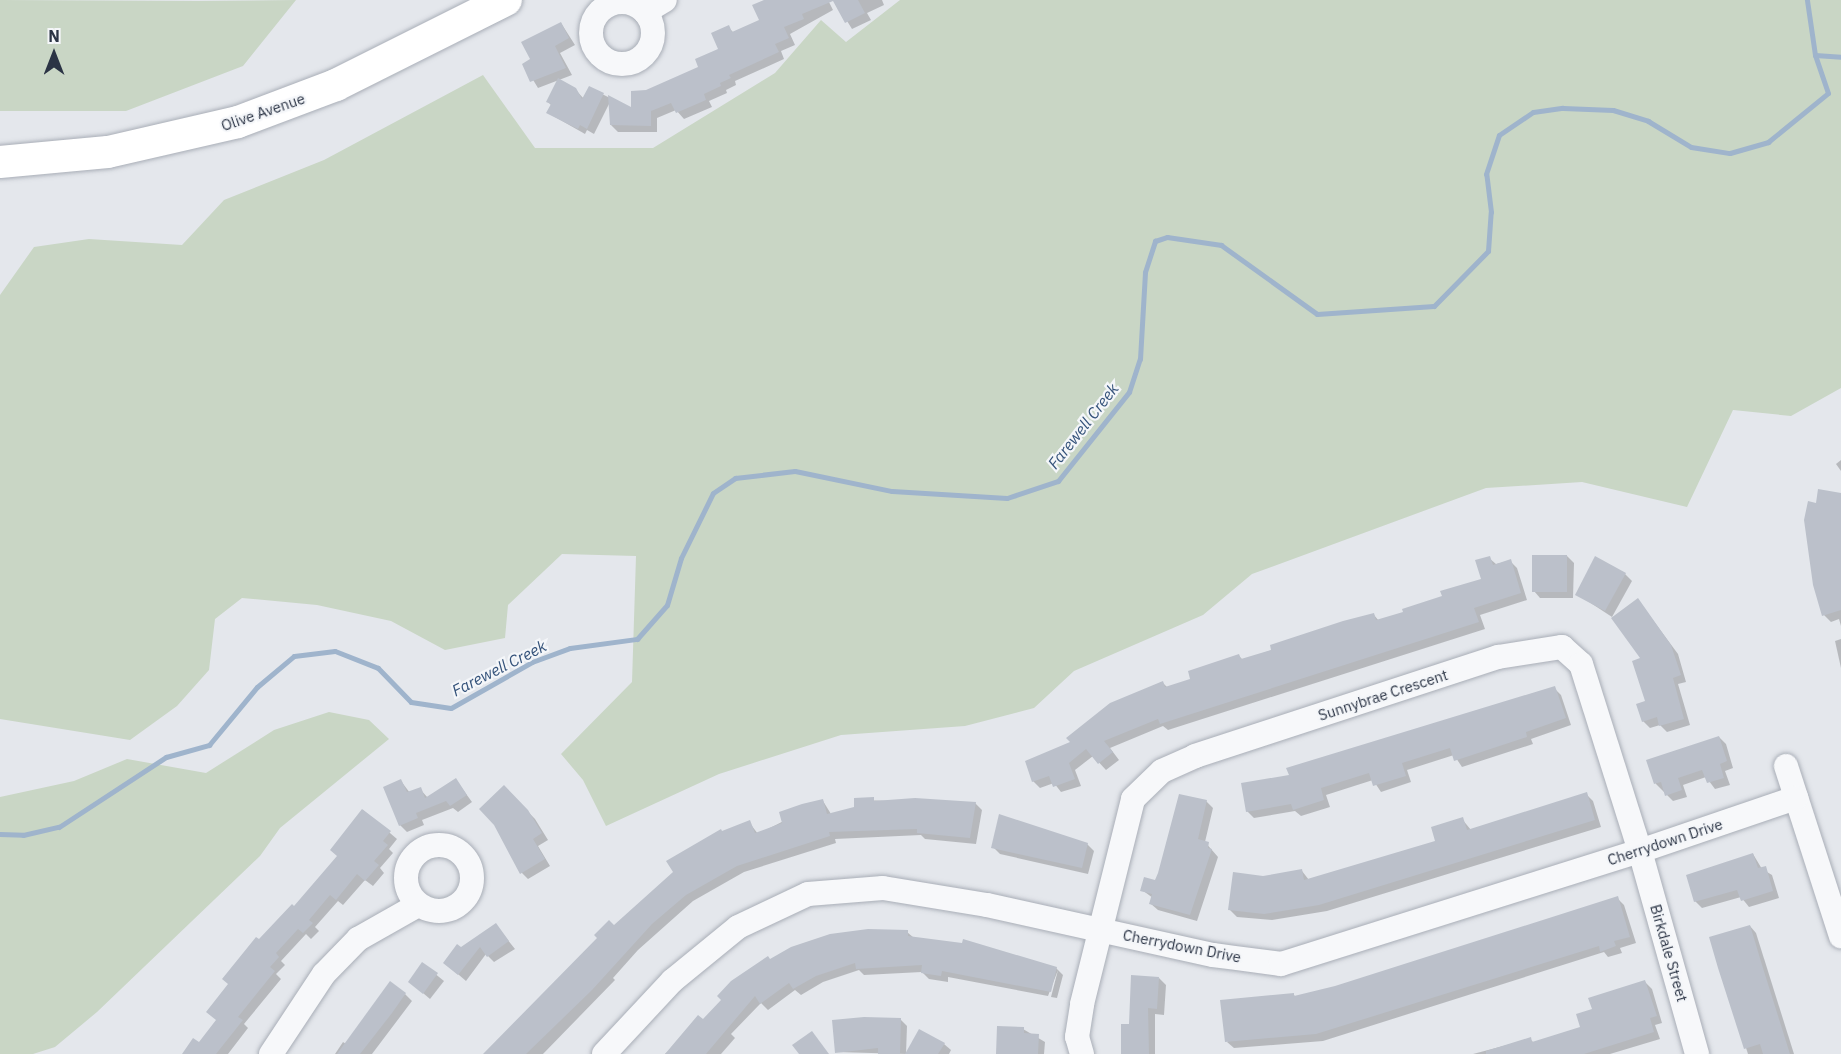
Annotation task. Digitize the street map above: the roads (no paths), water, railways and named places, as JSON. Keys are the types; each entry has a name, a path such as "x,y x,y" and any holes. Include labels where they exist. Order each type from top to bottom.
{"main road":[{"name":"Olive Avenue","path":"0,162 108,152 250,118 336,85 506,0"}],"street":[{"name":"Sunnybrae Crescent","path":"1098,929 1133,799 1162,771 1196,756 1498,657 1562,647 1581,664 1640,851"},
{"path":"1786,766 1841,936"},
{"name":"Cherrydown Drive","path":"604,1054 672,981 738,927 808,894 883,888 1098,929 1213,955 1281,964 1640,851 1796,798"},
{"name":"Birkdale Street","path":"1640,851 1697,1054"},
{"path":"271,1054 324,974 358,939 418,905"},
{"path":"1082,1054 1077,1037 1098,929"}],"waterway":[{"name":"Farewell Creek","path":"0,834 23,835 59,827 166,757 209,745 257,687 294,656 335,651 378,668 411,702 451,708 532,662 570,648 637,639 667,605 681,558 713,493 735,478 795,471 892,491 1007,498 1058,481 1129,392 1140,359 1145,272 1155,241 1167,237 1221,245 1317,314 1434,306 1488,251 1491,212 1486,174 1499,135 1533,112 1563,108 1613,110 1648,121 1691,147 1730,153 1768,142 1828,93 1815,55 1807,0"},
{"path":"1815,55 1841,57"}]}
